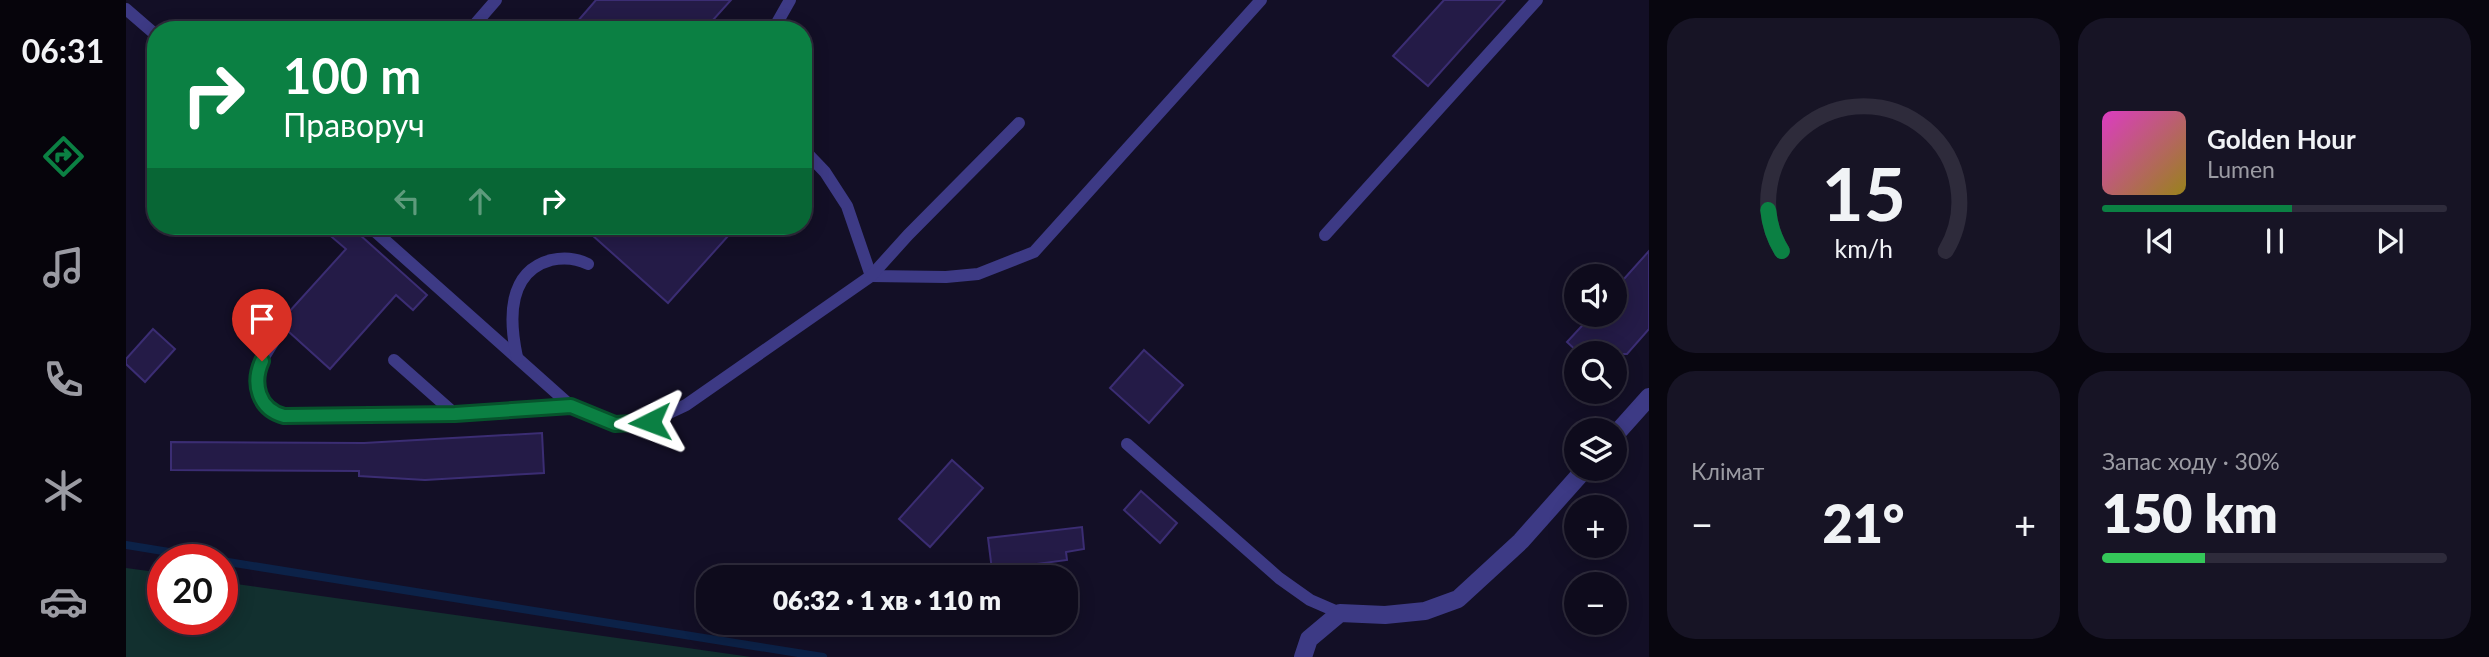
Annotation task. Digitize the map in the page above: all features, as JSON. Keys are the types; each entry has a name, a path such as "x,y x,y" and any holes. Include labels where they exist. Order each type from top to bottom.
{"street":[{"path":"1627,422 1649,397"},
{"path":"1303,657 1309,639 1340,613 1385,615 1425,611 1458,598 1521,541 1574,481"}],"lane":[{"path":"478,21 496,0"},
{"path":"779,21 790,0"},
{"path":"871,276 946,277 978,274 1034,252 1261,0"},
{"path":"1325,235 1537,0"},
{"path":"126,9 147,27"},
{"path":"379,235 571,406 615,424 650,422 686,405 871,276 1019,123"},
{"path":"812,158 825,172 847,206 871,276"},
{"path":"517,357 512,335 512,307 517,286 528,272 541,263 569,258 588,264"},
{"path":"274,341 258,371 257,384 263,402 278,415 455,414 571,406"},
{"path":"394,360 455,414"},
{"path":"1127,444 1279,578 1310,600 1340,613"}],"green space":[{"path":"126,568 147,571 147,635 238,635 238,584 751,657 126,657"}],"building":[{"path":"596,0 731,0 712,21 578,21"},
{"path":"1444,0 1505,0 1428,86 1393,56"},
{"path":"330,235 360,235 427,295 413,310 396,295 330,369 279,323 346,249"},
{"path":"592,235 729,235 668,303"},
{"path":"1649,251 1649,329 1627,354 1627,341 1568,341 1581,327 1627,327 1627,276"},
{"path":"153,329 175,349 145,382 126,364 126,359"},
{"path":"1144,350 1183,385 1149,423 1110,388"},
{"path":"542,433 544,473 425,480 359,476 359,471 171,470 171,442 364,443"},
{"path":"952,460 983,488 930,547 899,519"},
{"path":"1141,491 1177,523 1160,543 1124,510"},
{"path":"1082,527 1084,549 1066,552 1067,560 1030,565 991,565 988,538"}],"waterway":[{"path":"126,545 147,548"},
{"path":"238,564 823,657"}],"route":[{"path":"262,361 257,384 260,397 272,412 284,416 455,414 571,406 615,424 650,422"}]}
